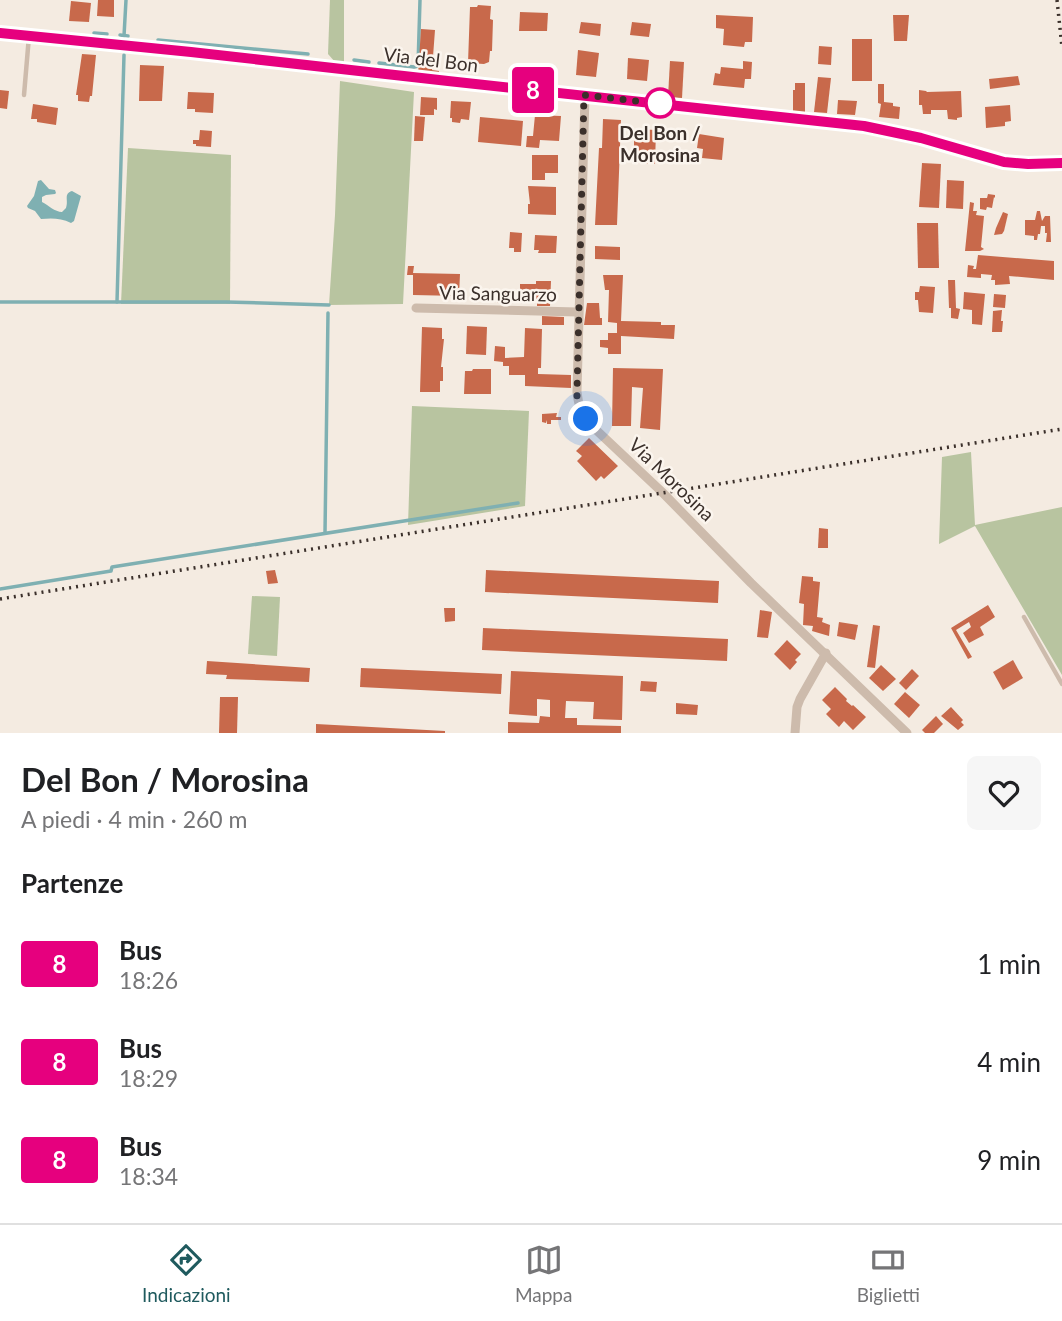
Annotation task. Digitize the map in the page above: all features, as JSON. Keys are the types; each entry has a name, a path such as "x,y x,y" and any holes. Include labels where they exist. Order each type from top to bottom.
{"street":[{"name":"Via del Bon","path":"0,33 864,126 921,138 1004,162 1062,163"},
{"name":"Via Morosina","path":"584,95 577,400 586,419 907,733"},
{"name":"Via Sanguarzo","path":"416,309 578,312"},
{"path":"798,732 797,707 825,653"}],"lane":[{"path":"24,95 29,35"},
{"path":"1024,617 1062,684"}],"green space":[{"path":"330,0 344,0 344,63 335,62 328,54"},
{"path":"340,81 414,92 403,304 329,305"},
{"path":"128,148 231,155 230,304 121,304"},
{"path":"412,406 529,411 525,506 408,525"},
{"path":"971,452 975,525 1062,507 1062,675 975,526 939,544 942,457"},
{"path":"252,596 280,597 277,656 248,654"}],"water":[{"path":"41,180 56,193 42,197 42,202 57,211 62,212 66,208 69,192 81,196 74,221 71,223 41,219 35,211 28,208 38,181"}],"building":[{"path":"98,0 114,0 114,17 97,16"},
{"path":"71,1 91,3 89,22 69,21"},
{"path":"491,6 490,19 493,20 492,51 489,62 484,64 468,63 470,7"},
{"path":"520,12 548,13 547,31 519,31"},
{"path":"716,15 753,17 752,42 745,42 744,47 723,45 724,29 716,28"},
{"path":"893,15 909,15 907,41 894,41"},
{"path":"581,22 601,24 600,36 579,33"},
{"path":"632,22 651,24 649,37 630,35"},
{"path":"421,29 435,30 432,70 439,71 439,77 418,75"},
{"path":"852,39 872,39 872,81 852,81"},
{"path":"819,46 832,47 831,65 818,64"},
{"path":"578,50 599,53 596,77 576,75"},
{"path":"82,54 96,55 89,102 78,101 76,95"},
{"path":"628,58 649,60 647,81 627,79"},
{"path":"670,61 684,62 682,98 668,97"},
{"path":"743,61 752,62 751,79 745,79 744,88 713,85 715,73 720,74 721,67 743,69"},
{"path":"140,65 164,66 162,101 139,101"},
{"path":"1018,76 1020,85 990,89 989,79"},
{"path":"818,77 831,78 827,113 814,112"},
{"path":"795,83 805,83 805,112 793,112"},
{"path":"878,84 884,84 884,102 900,107 899,119 879,117 881,104 878,103"},
{"path":"0,90 9,91 7,109 0,108"},
{"path":"919,90 961,91 962,117 957,120 948,119 947,110 931,110 931,114 923,114 922,105 919,105"},
{"path":"188,92 214,93 213,113 187,109"},
{"path":"421,97 437,98 434,115 420,115"},
{"path":"838,100 857,101 855,115 837,114"},
{"path":"451,101 471,102 469,120 452,122"},
{"path":"33,104 58,108 56,125 31,119"},
{"path":"1010,105 1011,121 1005,122 1005,126 986,128 985,107"},
{"path":"535,115 561,116 559,141 540,140 539,148 526,147 527,136 533,136"},
{"path":"415,116 425,117 423,141 414,141"},
{"path":"480,117 523,121 521,146 478,142"},
{"path":"603,119 621,120 617,225 595,225"},
{"path":"634,129 656,130 655,164 636,163"},
{"path":"200,130 212,131 211,147 193,144 193,140 199,140"},
{"path":"699,134 724,138 722,160 702,158 703,149 697,148"},
{"path":"532,155 558,155 558,173 545,173 545,180 532,180"},
{"path":"922,163 941,164 939,208 919,207"},
{"path":"947,180 964,181 963,209 946,208"},
{"path":"528,186 556,187 556,215 528,214"},
{"path":"988,194 995,195 992,208 980,209 980,198 987,198"},
{"path":"970,202 974,203 973,211 977,211 976,215 984,216 981,247 984,249 980,251 965,251"},
{"path":"1037,211 1040,211 1042,221 1045,216 1050,216 1051,242 1046,242 1045,226 1041,226 1037,240 1034,240 1034,236 1025,235 1025,220 1035,220"},
{"path":"1003,212 1008,214 1004,231 994,235 996,228"},
{"path":"917,223 938,223 939,268 918,268"},
{"path":"510,232 522,233 521,252 514,252 514,248 509,248"},
{"path":"535,235 557,236 556,253 538,253 539,250 534,250"},
{"path":"595,246 620,247 620,260 595,259"},
{"path":"978,255 1054,261 1054,280 1009,276 1010,284 995,285 995,280 991,280 992,275 981,274 981,278 967,277 968,265 976,269"},
{"path":"408,266 414,266 413,273 460,274 459,296 413,295 413,275 407,275"},
{"path":"603,275 623,275 621,321 675,325 674,339 621,336 621,354 608,354 608,348 600,347 600,340 608,340 608,333 617,333 617,323 608,322 609,290 605,290"},
{"path":"948,280 955,280 956,308 960,309 958,319 951,318"},
{"path":"536,281 551,281 550,306 537,306 537,299 520,299 520,284 536,284"},
{"path":"920,286 935,287 933,313 919,312 915,292 919,292"},
{"path":"500,291 511,291 508,303 497,303"},
{"path":"964,292 985,294 982,325 972,324 972,310 963,309"},
{"path":"994,294 1006,295 1005,308 993,307"},
{"path":"587,303 599,303 602,325 584,325"},
{"path":"1002,310 1002,332 992,332 993,311"},
{"path":"542,316 564,317 564,325 542,325"},
{"path":"467,326 487,327 486,355 466,354"},
{"path":"422,327 442,328 443,381 440,381 440,392 420,392"},
{"path":"525,328 542,329 541,368 538,368 538,374 571,375 571,388 525,386 525,375 509,375 509,366 494,361 495,346 505,347 505,358 524,357"},
{"path":"613,368 663,369 660,430 640,428 643,388 632,387 631,426 612,426"},
{"path":"491,369 491,394 464,394 465,371"},
{"path":"557,413 556,417 561,417 561,420 551,420 551,424 547,424 547,420 546,423 542,422 542,414"},
{"path":"589,438 618,466 604,479 601,476 596,481 577,461 582,456 576,451"},
{"path":"819,528 828,529 828,548 818,548"},
{"path":"275,570 278,583 268,584 266,571"},
{"path":"486,570 719,581 718,603 485,592"},
{"path":"802,576 813,577 813,581 820,582 817,617 823,618 822,622 830,625 829,636 812,631 813,626 803,625 804,604 799,603"},
{"path":"988,605 995,617 980,627 984,635 969,643 963,633 971,627 969,622 956,630 972,657 968,659 951,628"},
{"path":"444,608 455,608 455,621 445,622"},
{"path":"760,610 772,612 768,638 757,637"},
{"path":"839,622 858,625 855,640 837,636"},
{"path":"873,625 880,626 875,668 867,667"},
{"path":"483,628 728,639 727,661 482,650"},
{"path":"787,640 801,654 790,670 774,654"},
{"path":"1013,660 1023,678 1003,690 993,672"},
{"path":"207,661 310,668 309,682 226,679 227,675 206,674"},
{"path":"881,665 896,679 883,691 869,678"},
{"path":"361,668 502,674 501,694 360,687"},
{"path":"912,669 919,676 906,690 899,683"},
{"path":"511,671 623,676 622,720 593,719 594,702 566,701 565,718 577,718 577,725 621,726 621,733 508,733 508,722 539,723 540,716 550,717 550,700 537,699 537,716 509,714"},
{"path":"641,681 657,682 656,692 640,691"},
{"path":"835,687 846,701 866,717 853,730 844,721 839,727 826,714 831,709 822,700"},
{"path":"905,692 920,705 909,718 894,704"},
{"path":"220,697 238,697 237,733 219,733"},
{"path":"676,703 698,705 697,715 676,714"},
{"path":"951,707 963,720 961,722 964,725 958,730 941,716"},
{"path":"936,716 943,724 934,733 925,733 922,730"},
{"path":"316,724 445,731 445,733 316,733"}],"waterway":[{"path":"124,36 126,0"},
{"path":"379,63 418,66 420,0"},
{"path":"94,33 107,34"},
{"path":"120,35 128,36"},
{"path":"158,40 308,54"},
{"path":"117,302 124,55"},
{"path":"354,60 369,62"},
{"path":"0,302 329,305"},
{"path":"325,533 328,313"},
{"path":"0,589 111,571 112,567 518,503"}],"railway":[{"path":"1057,0 1062,47"},
{"path":"0,599 1062,429"}],"bus line":[{"name":"8","path":"0,33 864,126 921,138 1014,164 1062,163"}],"place":[{"name":"Del Bon / Morosina","path":"660,103"}],"route":[{"path":"586,419 577,400 584,95 671,105 660,103"}]}
